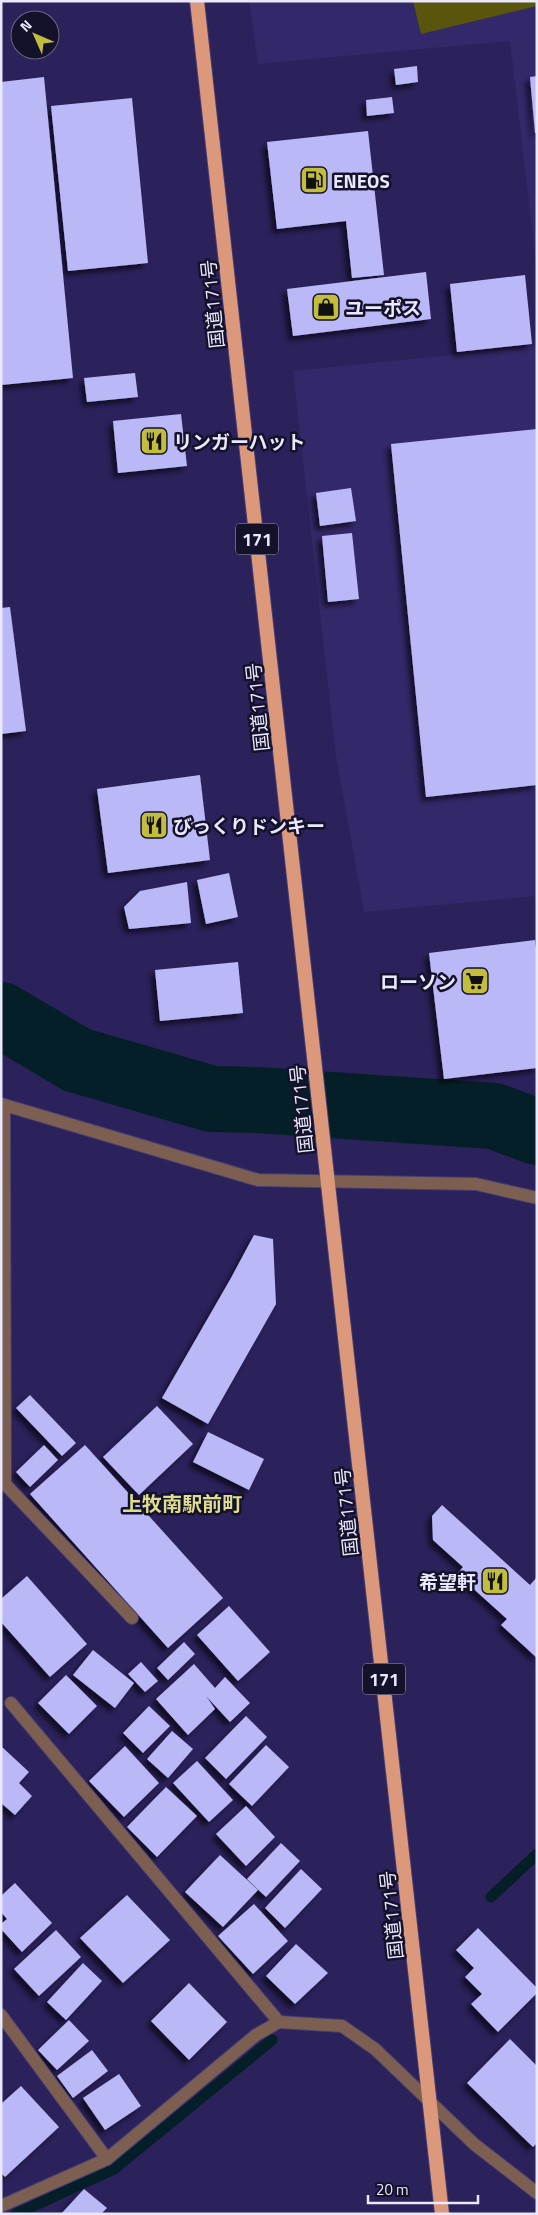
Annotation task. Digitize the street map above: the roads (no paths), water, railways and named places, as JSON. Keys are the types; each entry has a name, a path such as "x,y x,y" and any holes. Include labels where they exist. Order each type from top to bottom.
{"highway":[{"name":"国道171号","path":"197,1 317,1076 327,1182 432,2104 442,2214"}],"street":[{"path":"132,1618 5,1484 2,1104 258,1180 476,1184 537,1198"},
{"path":"11,1703 281,2022"},
{"path":"1,2015 107,2159"},
{"path":"1,2206 107,2159 256,2035 281,2022 342,2026 375,2049 474,2144 537,2193"}],"waterway":[{"path":"1,1015 77,1060 212,1099 257,1100 494,1116 537,1132"},
{"path":"491,1897 537,1854"},
{"path":"16,2214 114,2169 272,2040"}],"place":[{"name":"ENEOS","path":"314,180"},
{"name":"ユーポス","path":"326,307"},
{"name":"リンガーハット","path":"154,441"},
{"name":"びっくりドンキー","path":"154,825"},
{"name":"ローソン","path":"475,981"},
{"name":"希望軒","path":"495,1581"}],"district":[{"name":"上牧南駅前町","path":"182,1503"}]}
